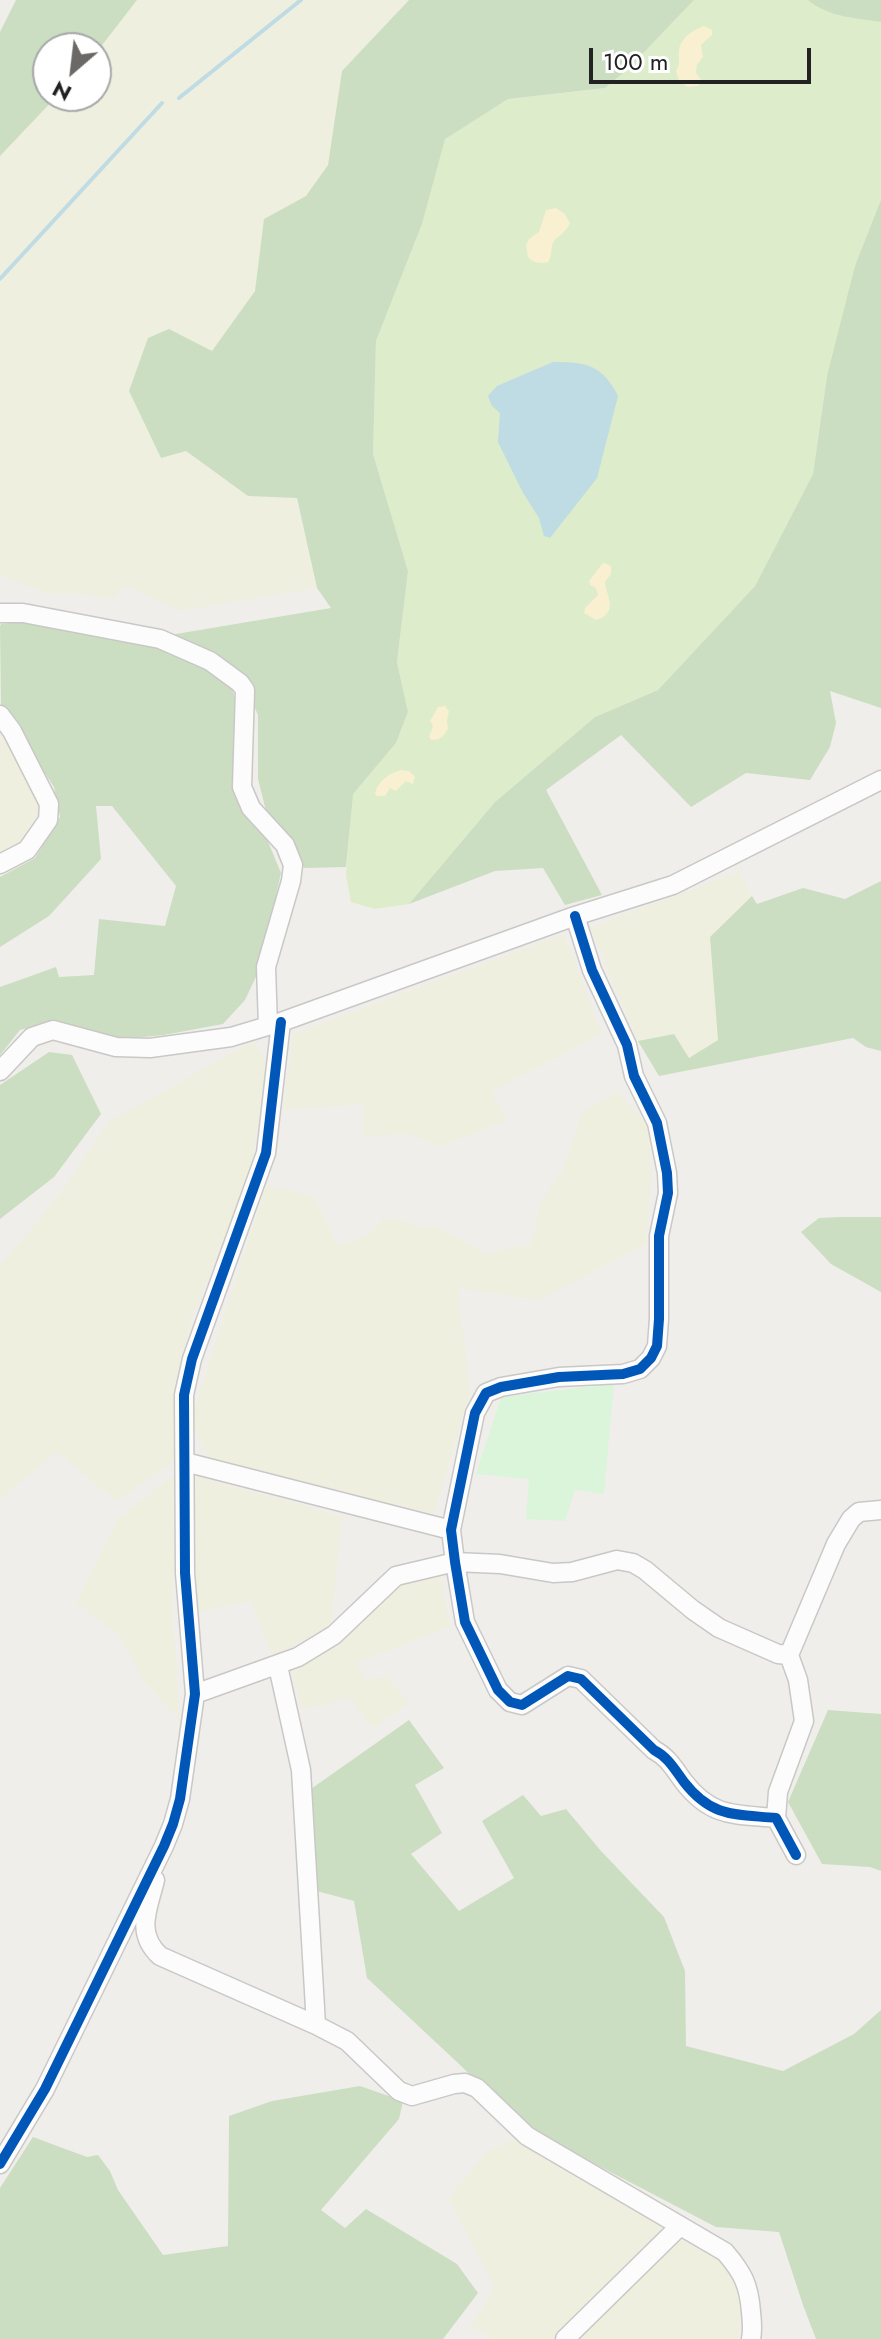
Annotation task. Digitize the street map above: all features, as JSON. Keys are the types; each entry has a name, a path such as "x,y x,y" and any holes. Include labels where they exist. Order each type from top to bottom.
{"street":[{"path":"0,613 23,613 160,639 210,661 240,683 245,690 242,787 251,808 285,845 293,865 266,967 274,1024 266,1153 192,1359 184,1395 185,1573 195,1694 180,1799 145,1919 147,1940 160,1956 347,2041 399,2091 412,2096 454,2084 465,2083 477,2088 527,2136 725,2252 739,2269 749,2289 751,2339"},
{"path":"0,715 12,731 49,804 48,820 27,850 0,864"},
{"path":"0,1071 32,1037 53,1030 116,1047 150,1048 231,1037 274,1024 575,916 673,885 881,780"},
{"path":"575,916 592,970 627,1045 634,1076 657,1123 667,1173 668,1193 659,1236 657,1346 640,1369 623,1374 559,1377 501,1387 486,1393 475,1413 451,1530 465,1622 498,1690 510,1702 522,1705 568,1676 581,1679 654,1750 663,1755 693,1794 708,1807 726,1813 776,1818"},
{"path":"185,1462 451,1530"},
{"path":"796,1855 776,1818 778,1792 804,1721 798,1680 789,1655 836,1544 851,1519 859,1512 881,1510"},
{"path":"195,1694 298,1657 334,1635 396,1576 455,1562 500,1564 553,1573 572,1572 617,1560 633,1563 719,1628 778,1654 789,1655"},
{"path":"278,1666 301,1770 316,2025"},
{"path":"0,2164 45,2089 164,1846"},
{"path":"565,2339 680,2226"}],"green space":[{"path":"16,0 137,0 112,32 32,32 32,112 42,112 0,156 0,32"},
{"path":"137,0 409,0 342,71 328,165 306,196 264,219 256,290 212,351 169,329 186,451 248,496 296,497 317,588 179,611 126,585 110,600 85,594 46,593 0,575 0,156 42,112 112,112 112,32"},
{"path":"409,0 694,0 628,69 605,88 508,99 445,139 422,224 376,341 373,454 408,571 397,662 408,712 396,743 353,794 346,867 304,868 267,815 258,779 258,715 244,684 170,635 331,608 317,588 297,498 248,496 186,451 161,458 129,391 148,338 169,329 212,351 255,291 264,219 306,196 328,165 342,71"},
{"path":"694,0 881,0 881,347 827,376 813,474 755,586 658,690 595,717 495,802 409,904 375,909 351,902 346,875 352,794 396,743 408,712 397,662 408,571 373,454 376,341 422,224 445,138 508,99 605,88 628,69"},
{"path":"808,0 881,0 881,22 833,13"},
{"path":"881,200 881,708 830,691 836,723 830,747 810,780 746,773 691,807 621,735 546,790 602,895 565,905 543,868 495,871 409,904 495,802 595,717 658,690 755,586 813,474 827,376 855,266"},
{"path":"22,622 161,649 210,667 230,681 235,698 233,779 264,832 281,873 260,968 245,1000 223,1024 124,1039 44,1023 20,1030 0,1055 0,987 56,967 59,977 94,975 99,919 165,926 176,886 112,806 96,806 101,859 49,916 0,947 0,877 35,858 60,817 54,787 1,706 0,626"},
{"path":"0,732 42,807 20,846 0,857"},
{"path":"739,871 752,896 710,937 718,1040 689,1058 674,1034 638,1041 590,928"},
{"path":"881,881 881,1051 866,1047 853,1038 659,1076 638,1041 674,1034 689,1058 718,1040 710,937 752,896 757,904 803,888 845,899"},
{"path":"564,934 602,1034 492,1091 507,1121 437,1147 411,1134 364,1136 363,1104 283,1110 293,1034"},
{"path":"253,1041 267,1064 249,1183 192,1317 176,1393 176,1460 117,1501 56,1452 0,1499 0,1266 65,1188 109,1122"},
{"path":"49,1052 72,1055 101,1114 54,1177 0,1219 0,1085"},
{"path":"618,1092 648,1125 652,1174 646,1244 539,1300 458,1288 470,1392 434,1514 211,1461 190,1423 266,1185 314,1196 338,1246 368,1236 383,1218 446,1231 484,1253 531,1245 539,1205 564,1168 581,1113"},
{"path":"881,1217 881,1292 831,1264 801,1232 819,1218"},
{"path":"614,1384 604,1494 575,1490 565,1521 526,1519 529,1479 476,1474 501,1397"},
{"path":"176,1473 173,1619 180,1720 144,1681 119,1635 76,1603 117,1520"},
{"path":"188,1474 342,1516 331,1625 273,1657 251,1601 194,1613"},
{"path":"440,1571 450,1627 357,1662 364,1680 388,1677 409,1703 373,1728 350,1698 301,1710 293,1672 339,1643 381,1597 398,1585"},
{"path":"828,1710 881,1714 881,1871 870,1867 822,1864 788,1802"},
{"path":"409,1720 444,1768 415,1785 442,1833 411,1854 459,1911 514,1878 482,1821 523,1795 541,1816 566,1809 664,1917 685,1971 686,2046 783,2071 854,2034 881,2010 881,2339 816,2339 779,2232 716,2227 522,2126 367,1978 354,1901 313,1890 308,1791"},
{"path":"360,2086 403,2101 399,2119 321,2210 345,2228 366,2209 457,2264 478,2293 443,2339 0,2339 0,2188 33,2137 87,2157 98,2155 163,2255 228,2246 229,2116 272,2101"},
{"path":"521,2135 723,2262 736,2287 741,2315 738,2339 494,2339 471,2327 495,2287 448,2198 487,2152"}],"sand":[{"path":"704,26 712,30 712,35 701,45 703,57 696,73 702,81 698,86 688,87 679,81 676,71 680,46 688,35"},
{"path":"556,208 565,214 570,223 553,243 548,262 535,262 528,257 526,245 539,232 546,210"},
{"path":"605,563 611,566 611,574 605,582 609,609 596,620 584,613 598,595 589,581"},
{"path":"445,706 449,711 448,728 442,737 431,740 429,737 433,726 430,721 438,707"},
{"path":"402,770 409,771 415,777 413,784 406,781 396,791 390,788 385,796 375,794 385,778"}],"water":[{"path":"553,362 592,367 606,377 618,396 597,478 550,538 544,536 539,518 498,442 500,413 492,406 488,396 497,386"}],"waterway":[{"path":"179,98 301,0"},
{"path":"0,279 162,103"}],"cycle path":[{"path":"575,916 592,970 627,1045 634,1076 657,1123 667,1173 668,1193 659,1236 657,1346 640,1369 623,1374 559,1377 501,1387 486,1393 475,1413 451,1530 465,1622 498,1690 510,1702 522,1705 568,1676 581,1679 667,1760 694,1794 725,1812 776,1818 796,1855"},
{"path":"0,2164 45,2089 164,1846 180,1799 195,1694 185,1573 184,1395 192,1359 266,1153 281,1022"}]}
